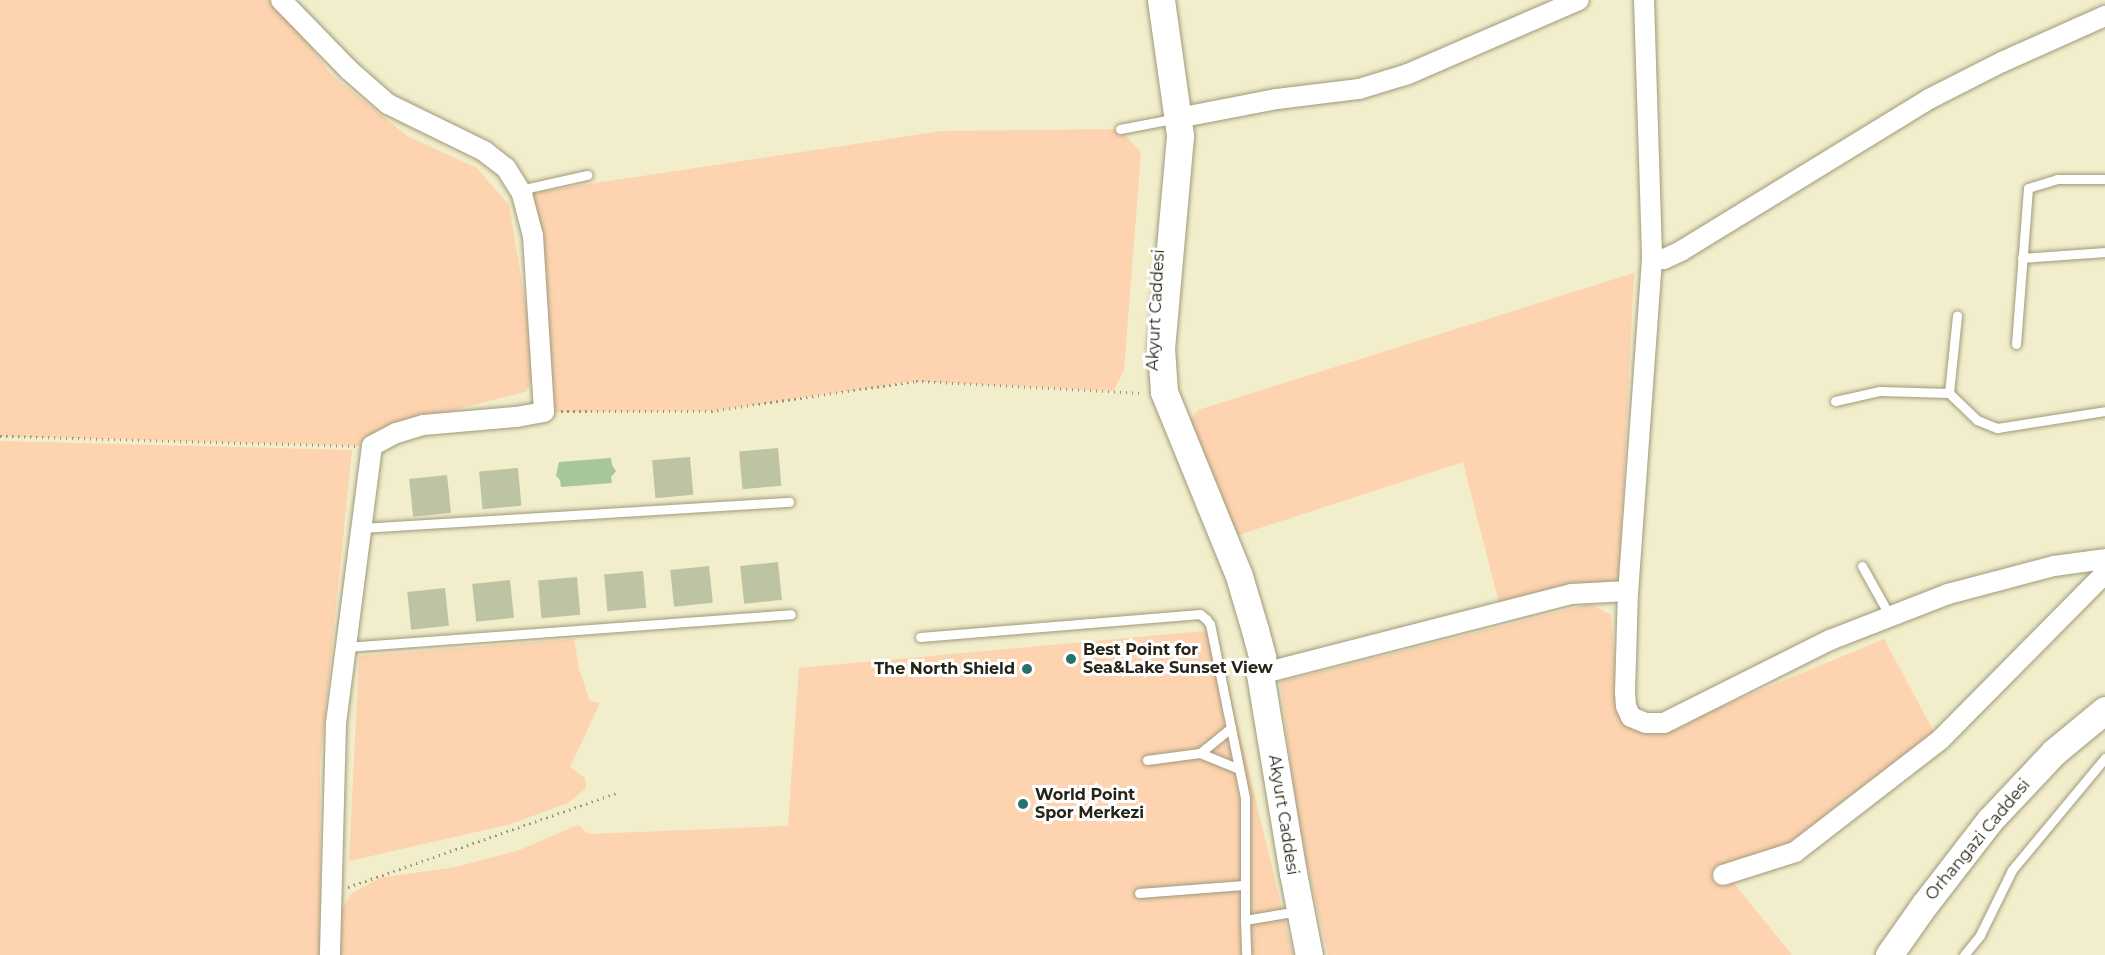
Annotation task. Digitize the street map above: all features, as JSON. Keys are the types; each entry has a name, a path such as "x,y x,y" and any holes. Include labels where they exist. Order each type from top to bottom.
{"street":[{"path":"281,0 350,70 388,104 484,151 506,168 520,190 533,236 544,411 515,417 423,425 396,433 372,446 336,723 330,955"},
{"name":"Akyurt Caddesi","path":"1148,0 1180,155 1161,348 1164,392 1239,576 1262,657 1260,674 1309,955"},
{"name":"Akyurt Caddesi","path":"1161,0 1173,119 1152,323 1151,374 1154,393 1205,518 1252,664 1260,674"},
{"path":"1173,119 1276,99 1359,89 1408,74 1579,0"},
{"path":"1644,0 1652,259 1628,591 1626,706 1631,717 1646,723 1664,723 1830,640 1947,594 2054,566 2105,559"},
{"path":"1652,259 1664,259 1681,251 1929,99 2002,62 2105,16"},
{"path":"1723,875 1795,852 1940,740 2105,573"},
{"path":"1260,674 1570,594 1628,591"},
{"name":"Orhangazi Caddesi","path":"1889,955 1990,820 2054,752 2105,710"}],"lane":[{"path":"1120,129 1173,119"},
{"path":"520,190 587,176"},
{"path":"2016,344 2028,188 2057,179 2105,179"},
{"path":"2022,258 2105,252"},
{"path":"1949,393 1957,315"},
{"path":"1835,401 1879,391 1949,393 1977,420 1997,428 2105,411"},
{"path":"361,528 789,502"},
{"path":"1862,566 1890,616"},
{"path":"344,648 791,614"},
{"path":"920,637 1200,614 1210,624 1245,798 1246,955"},
{"path":"1200,753 1231,728"},
{"path":"1147,760 1200,753 1239,769"},
{"path":"1964,955 1980,935 2012,870 2105,758"},
{"path":"1139,893 1244,885"},
{"path":"1245,920 1300,911"}],"path":[{"path":"544,411 711,411 916,381 1154,393"},
{"path":"0,436 372,446"},
{"path":"332,893 619,792"}],"shaded area":[{"path":"0,0 277,0 330,73 407,136 477,168 509,205 537,374 525,392 465,407 372,446 0,436"},
{"path":"1120,129 1141,153 1124,370 1113,391 916,381 711,411 544,412 522,194 942,131"},
{"path":"1634,273 1619,579 1499,603 1463,462 1235,536 1189,421 1198,410"},
{"path":"0,441 352,450 320,765 321,955 0,955"},
{"path":"611,458 616,471 611,477 612,483 561,487 560,480 556,476 559,462"},
{"path":"1590,604 1611,615 1619,706 1662,732 1676,730 1703,714 1884,639 1934,732 1791,843 1715,867 1732,881 1792,955 1328,955 1300,834 1280,682"},
{"name":"World Point Spor Merkezi","path":"1215,630 1293,955 337,955 338,916 351,894 379,878 456,867 517,851 578,825 588,834 788,826 799,668"},
{"path":"574,639 579,669 590,701 600,703 570,767 585,778 586,788 568,803 511,824 349,861 359,656"}],"building":[{"path":"778,448 781,486 742,489 739,451"},
{"path":"690,457 693,495 655,498 652,460"},
{"path":"518,468 521,506 482,509 479,471"},
{"path":"447,475 451,513 413,517 409,479"},
{"path":"778,562 782,600 744,604 740,566"},
{"path":"709,566 713,603 674,607 670,570"},
{"path":"643,571 646,608 607,611 604,574"},
{"path":"577,577 580,615 541,618 538,580"},
{"path":"510,580 514,618 476,622 472,584"},
{"path":"445,588 449,626 411,630 407,592"}],"place":[{"name":"Best Point for Sea&Lake Sunset View","path":"1071,659"},
{"name":"The North Shield","path":"1027,669"},
{"name":"World Point Spor Merkezi","path":"1023,804"}]}
